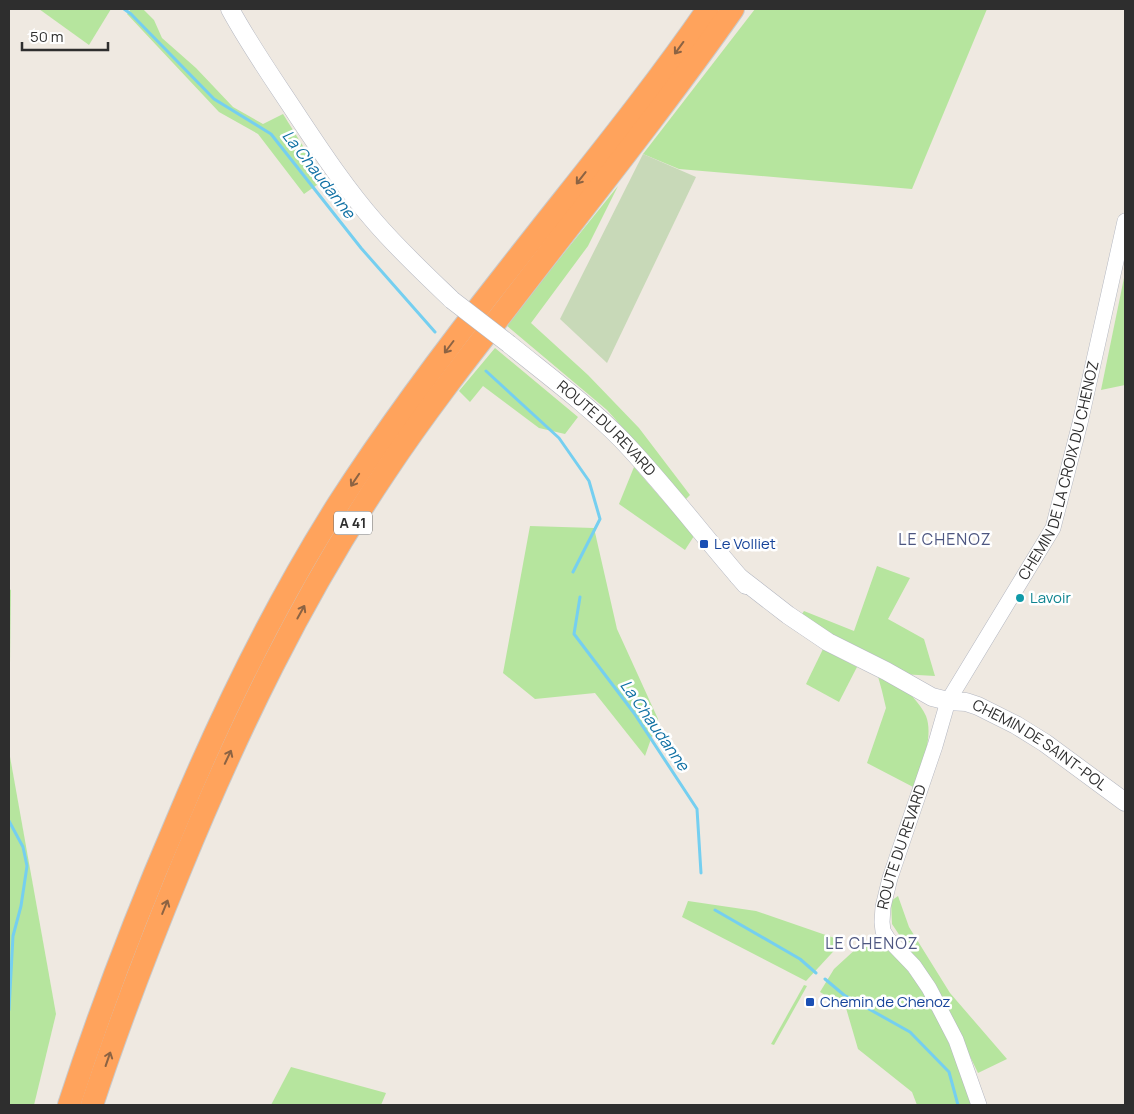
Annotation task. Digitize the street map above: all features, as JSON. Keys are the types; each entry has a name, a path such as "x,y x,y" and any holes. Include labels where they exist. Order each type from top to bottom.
{"highway":[{"name":"A 41","path":"69,1105 130,935 196,774 250,661 309,554 369,458 432,368 621,126 708,9"},
{"name":"A 41","path":"92,1105 144,959 210,797 269,672 326,566 386,472 449,382 636,142 733,9"}],"main road":[{"name":"ROUTE DU REVARD","path":"230,9 242,31 313,138 375,222 452,300 596,415 622,440 678,503 760,602 783,622 796,630 828,642 932,696 948,701"},
{"name":"CHEMIN DE SAINT-POL","path":"948,701 966,702 978,706 1016,725 1046,743 1125,802"}],"street":[{"name":"CHEMIN DE LA CROIX DU CHENOZ","path":"948,701 1053,528 1080,423 1125,221"},
{"name":"ROUTE DU REVARD","path":"948,701 936,746 890,878 883,907 882,922 883,930 888,938 914,966 929,988 956,1040 979,1105"}],"green space":[{"path":"39,9 111,9 89,45"},
{"path":"131,9 143,9 154,20 162,38 196,68 233,107 263,124 283,114 324,180 304,194 258,134 219,112 127,14"},
{"path":"755,9 987,9 912,189 679,169 643,154"},
{"path":"643,154 696,177 607,363 560,319"},
{"path":"618,186 588,246 531,323 588,375 639,428 690,495 686,499 607,410 506,325"},
{"path":"1125,273 1125,385 1101,390"},
{"path":"495,348 578,417 565,434 539,428 483,386 470,402 459,391"},
{"path":"634,467 694,536 685,550 619,504"},
{"path":"530,526 594,528 617,629 658,719 645,756 595,693 535,699 503,673"},
{"path":"877,566 910,578 888,619 924,639 935,676 901,674 897,680 921,707 928,724 926,752 915,788 867,763 886,708 874,662 798,620 804,611 854,631"},
{"path":"9,589 11,590 9,738"},
{"path":"823,649 857,667 839,702 806,684"},
{"path":"9,751 56,1014 34,1105 9,1105"},
{"path":"898,896 909,927 950,993 1007,1059 978,1073 942,998 923,967 892,924 891,901"},
{"path":"688,901 756,911 843,941 806,981 682,917"},
{"path":"882,946 898,958 926,995 954,1054 971,1105 917,1105 912,1092 858,1049 846,1008 820,992 834,969 858,947"},
{"path":"804,985 807,986 774,1045 771,1044"},
{"path":"291,1067 386,1093 381,1105 271,1105"}],"waterway":[{"name":"La Chaudanne","path":"124,9 214,99 271,134 361,248 435,332"},
{"path":"486,371 559,438 589,481 600,519 573,572"},
{"name":"La Chaudanne","path":"580,597 574,634 634,713 697,809 701,873"},
{"path":"9,821 23,847 27,866 21,906 13,936 9,1010"},
{"name":"La Chaudanne","path":"715,910 800,959 816,973"},
{"name":"La Chaudanne","path":"825,979 844,995 910,1032 949,1072 958,1105"}],"place":[{"name":"Le Volliet","path":"704,544"},
{"name":"Lavoir","path":"1020,598"},
{"name":"Chemin de Chenoz","path":"810,1002"}],"district":[{"name":"LE CHENOZ","path":"945,539"},
{"name":"LE CHENOZ","path":"872,943"}]}
